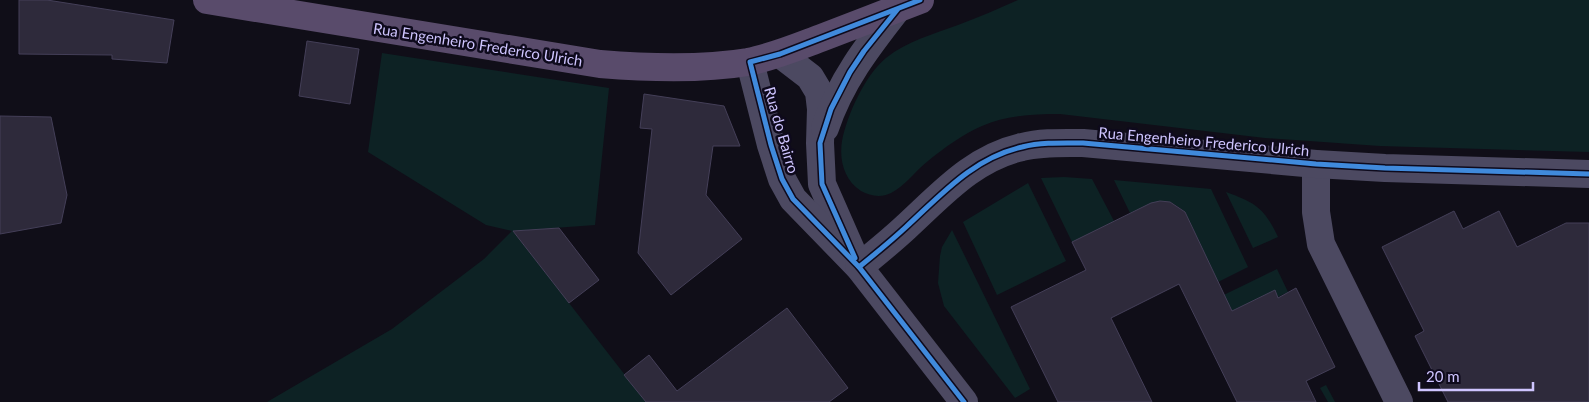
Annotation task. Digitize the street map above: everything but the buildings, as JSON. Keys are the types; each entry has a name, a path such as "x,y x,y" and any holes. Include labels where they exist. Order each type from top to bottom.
{"main road":[{"name":"Rua Engenheiro Frederico Ulrich","path":"207,0 600,64 634,67 699,67 750,62 780,54 909,4"}],"street":[{"name":"Rua do Bairro","path":"820,143 831,109 850,72 864,51 909,4"},
{"name":"Rua do Bairro","path":"780,54 810,77 819,92 822,184 859,267"},
{"name":"Rua do Bairro","path":"750,62 771,145 782,178 793,199 859,267 964,402"},
{"name":"Rua Engenheiro Frederico Ulrich","path":"859,267 906,227 946,189 970,171 995,156 1021,147 1047,143 1083,143 1316,164 1385,168 1589,174"},
{"path":"1316,164 1316,212 1321,244 1399,402"}],"green space":[{"path":"1018,0 1589,0 1589,152 1380,146 1265,138 1060,114 1040,114 1001,119 975,129 941,151 901,186 887,195 868,194 855,186 844,169 841,155 842,141 848,119 858,96 878,65 894,52 912,42"},
{"path":"382,53 609,88 595,225 513,231 646,402 267,402 392,329 484,259 512,231 486,225 368,152"},
{"path":"1041,178 1092,179 1114,221 1072,242"},
{"path":"1114,180 1211,189 1248,267 1218,282 1185,212 1170,202 1160,201 1130,213"},
{"path":"1028,183 1066,261 997,295 963,222"},
{"path":"1226,192 1252,203 1258,208 1268,219 1278,237 1253,248"},
{"path":"952,230 1030,389 1015,398 944,306 938,283 940,256 942,247"},
{"path":"1277,269 1288,292 1278,297 1275,291 1217,318 1199,307"},
{"path":"1326,385 1335,402 1328,402 1320,388"}],"cycle path":[{"path":"920,0 780,54 750,62 771,145 782,179 793,199 859,267 964,402"},
{"path":"855,258 822,184 820,143 831,109 850,72 864,51 897,10"},
{"path":"859,267 945,191 973,169 1004,152 1037,144 1083,143 1316,164 1385,168 1589,174"}]}
